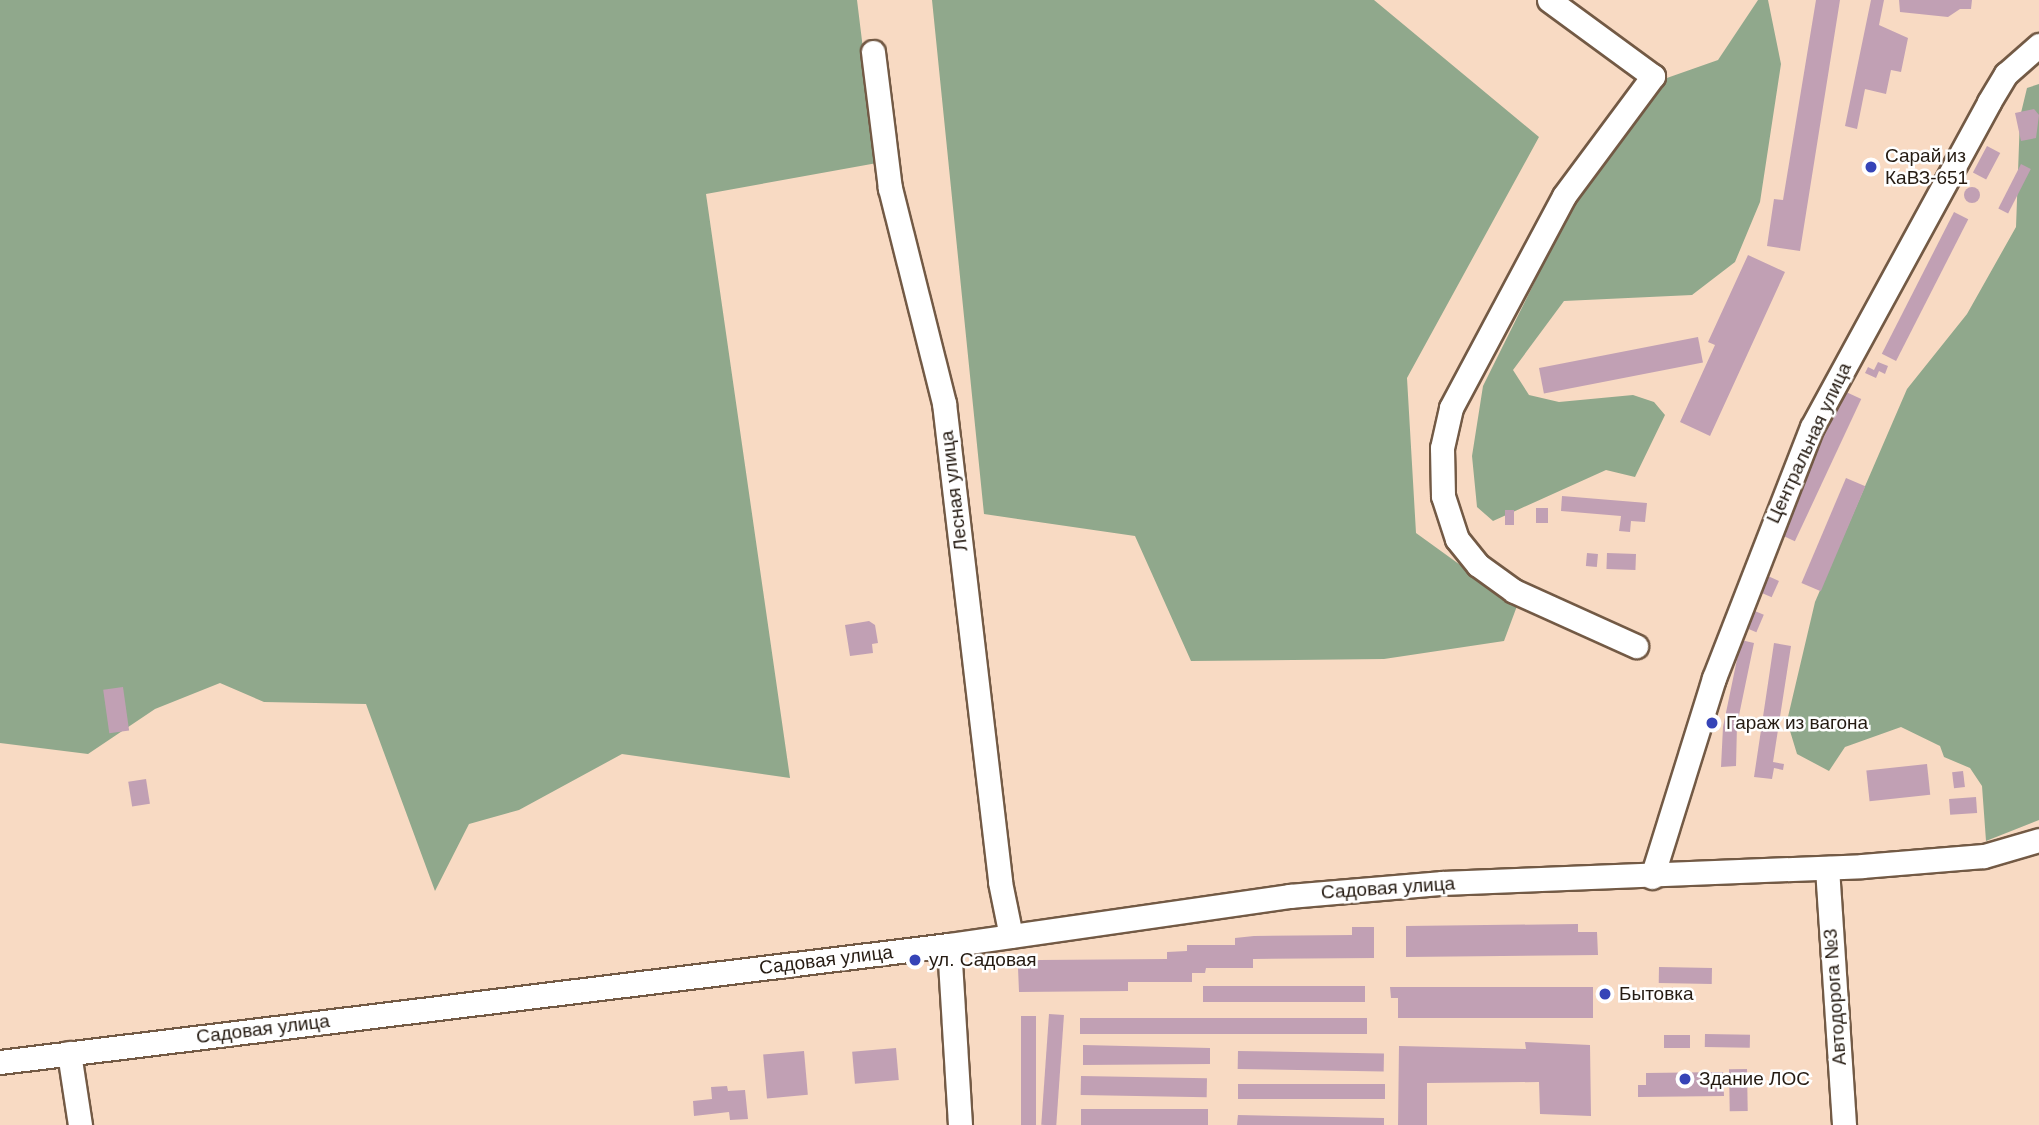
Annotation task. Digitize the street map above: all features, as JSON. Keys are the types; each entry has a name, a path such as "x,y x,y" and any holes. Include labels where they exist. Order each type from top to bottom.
{"street":[{"path":"1549,0 1653,76 1564,196 1451,408 1442,448 1443,496 1457,539 1478,565 1514,591 1636,646"},
{"name":"Центральная улица","path":"1652,877 1714,678 1812,427 1989,102 2006,74 2039,45"},
{"name":"Лесная улица","path":"873,52 890,188 944,402 999,868 1011,936"},
{"name":"Садовая улица","path":"0,1062 949,945 1289,896 1442,883 1652,877 1827,868 1984,856 2039,840"},
{"name":"Автодорога №3","path":"1827,868 1844,1125"},
{"path":"949,945 960,1125"},
{"path":"69,1053 80,1125"}],"green space":[{"path":"0,0 857,0 877,163 706,194 790,778 622,754 519,810 469,824 435,891 366,704 264,702 220,683 155,709 88,754 0,743"},
{"path":"932,0 1374,0 1539,137 1407,378 1416,533 1517,606 1504,641 1384,659 1191,661 1135,536 984,514"},
{"path":"1758,0 1768,0 1781,64 1760,202 1735,262 1692,295 1564,301 1513,370 1529,395 1559,402 1633,395 1654,402 1665,415 1635,477 1606,470 1493,521 1477,507 1472,456 1483,386 1575,201 1664,79 1718,60"},
{"path":"2039,84 2039,820 1986,841 1982,786 1970,768 1944,757 1940,746 1901,727 1845,747 1829,771 1797,754 1787,721 1815,602 1907,389 1967,314 2016,227 2020,117 2027,88"}],"building":[{"path":"1816,0 1840,0 1800,251 1767,246 1774,199 1783,200"},
{"path":"1871,0 1884,0 1879,25 1908,38 1901,72 1891,70 1886,94 1865,89 1857,129 1845,126"},
{"path":"1899,0 1972,0 1971,9 1960,9 1948,17 1900,12"},
{"path":"2034,109 2039,115 2036,138 2021,141 2015,113"},
{"path":"1987,146 2000,153 1986,180 1973,172"},
{"path":"2021,164 2031,169 2008,214 1998,209"},
{"path":"1969,187 1975,187 1980,195 1978,201 1969,203 1964,198 1964,192"},
{"path":"1954,212 1968,219 1896,361 1882,354"},
{"path":"1748,255 1785,272 1710,436 1680,422 1715,345 1708,342"},
{"path":"1698,337 1703,363 1544,393 1539,368"},
{"path":"1878,362 1888,366 1885,374 1879,371 1876,378 1865,373 1868,367 1874,370"},
{"path":"1844,391 1861,399 1795,541 1778,533"},
{"path":"1846,478 1865,486 1821,591 1801,583"},
{"path":"1562,496 1647,503 1645,522 1631,521 1630,532 1619,531 1621,516 1561,511"},
{"path":"1536,508 1548,508 1548,523 1536,523"},
{"path":"1505,510 1514,510 1514,525 1505,525"},
{"path":"1587,553 1598,554 1597,567 1586,566"},
{"path":"1607,553 1636,554 1635,570 1606,569"},
{"path":"1768,576 1779,581 1772,597 1761,592"},
{"path":"1750,609 1764,615 1756,632 1743,626"},
{"path":"869,621 875,625 878,643 872,644 873,653 850,656 845,625"},
{"path":"1741,640 1754,643 1737,725 1736,766 1721,767 1723,727"},
{"path":"1774,643 1791,646 1773,762 1784,764 1783,770 1774,768 1772,779 1754,777"},
{"path":"123,687 129,731 109,733 103,690"},
{"path":"1927,764 1930,795 1870,801 1866,770"},
{"path":"1963,771 1965,787 1954,788 1952,772"},
{"path":"146,779 150,804 132,807 128,782"},
{"path":"1976,797 1977,813 1950,815 1949,799"},
{"path":"1578,924 1578,932 1597,932 1598,955 1406,957 1406,926"},
{"path":"1352,927 1374,927 1374,958 1253,959 1253,968 1206,968 1205,973 1192,973 1192,982 1128,982 1128,991 1019,992 1018,968 1039,960 1167,959 1167,952 1187,951 1187,945 1235,945 1235,938 1254,936 1352,935"},
{"path":"1659,967 1712,968 1712,984 1659,983"},
{"path":"1203,986 1365,986 1365,1002 1203,1002"},
{"path":"1390,987 1593,987 1593,1018 1398,1018 1398,998 1391,998"},
{"path":"1049,1014 1064,1015 1056,1125 1041,1125"},
{"path":"1021,1016 1036,1016 1036,1125 1021,1125"},
{"path":"1080,1018 1367,1018 1367,1034 1080,1034"},
{"path":"1705,1034 1750,1035 1750,1048 1705,1047"},
{"path":"1664,1035 1690,1035 1690,1048 1664,1048"},
{"path":"1525,1042 1590,1045 1591,1116 1540,1114 1539,1082 1427,1083 1427,1125 1398,1125 1399,1046 1526,1049"},
{"path":"1083,1045 1210,1048 1210,1064 1083,1065"},
{"path":"896,1048 899,1080 855,1084 852,1052"},
{"path":"804,1051 808,1095 767,1098 763,1055"},
{"path":"1238,1051 1384,1054 1384,1072 1238,1069"},
{"path":"1729,1069 1747,1069 1748,1111 1730,1111"},
{"name":"Здание ЛОС","path":"1723,1072 1724,1096 1638,1097 1638,1085 1646,1085 1646,1073"},
{"path":"1081,1076 1207,1078 1207,1097 1081,1095"},
{"path":"1238,1084 1385,1084 1385,1099 1238,1099"},
{"path":"727,1086 728,1091 745,1090 748,1119 730,1120 729,1112 694,1116 693,1101 712,1099 711,1087"},
{"path":"1081,1109 1208,1109 1208,1125 1081,1125"},
{"path":"1238,1115 1384,1118 1384,1125 1237,1125"}],"place":[{"name":"Сарай из КаВЗ-651","path":"1871,167"},
{"name":"Гараж из вагона","path":"1712,723"},
{"name":"ул. Садовая","path":"915,960"},
{"name":"Бытовка","path":"1605,994"},
{"name":"Здание ЛОС","path":"1685,1079"}]}
